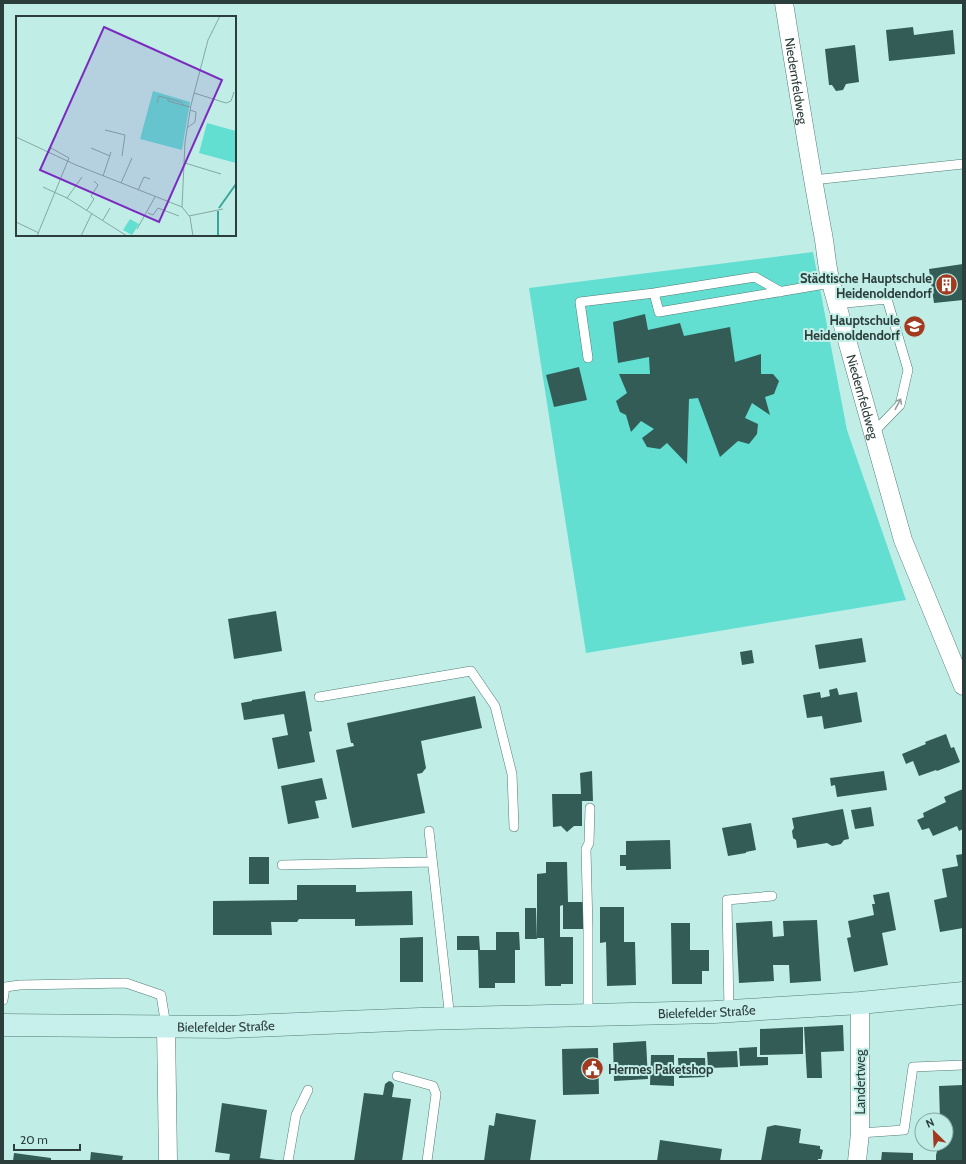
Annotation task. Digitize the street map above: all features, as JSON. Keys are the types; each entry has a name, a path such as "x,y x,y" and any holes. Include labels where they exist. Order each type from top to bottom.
{"main road":[{"name":"Bielefelder Straße","path":"3,1025 227,1027 450,1019 729,1012 860,1003 963,993"}],"street":[{"name":"Niedernfeldweg","path":"784,3 813,180 824,236 828,272 836,304 903,540 962,681"},
{"name":"Landertweg","path":"857,1161 860,1133 860,1003"},
{"path":"166,1027 168,1161"}],"lane":[{"path":"813,180 963,164"},
{"path":"588,358 580,302 654,293 755,277 781,292"},
{"path":"654,293 659,312 831,283"},
{"path":"836,304 888,298 908,370 900,405 873,433"},
{"path":"319,697 471,671 495,706 512,774 514,827"},
{"path":"588,1015 586,849 589,843 590,808"},
{"path":"429,831 450,1019"},
{"path":"282,865 432,862"},
{"path":"729,1012 727,900 772,896"},
{"path":"3,1000 5,987 20,985 126,983 161,995 166,1027"},
{"path":"860,1133 904,1130 913,1067 963,1065"},
{"path":"397,1076 433,1086 436,1094 427,1161"},
{"path":"288,1161 296,1115 308,1090"}],"shaded area":[{"path":"813,252 847,430 906,600 586,653 529,288"}],"building":[{"path":"913,27 914,35 953,30 955,54 889,61 886,30"},
{"path":"855,45 859,82 846,84 843,90 836,91 832,85 829,85 825,49"},
{"name":"Städtische Hauptschule Heidenoldendorf","path":"963,264 963,300 934,303 929,269"},
{"path":"645,314 648,330 680,323 684,336 730,327 735,362 761,354 761,374 773,374 779,381 774,394 765,397 770,415 752,403 745,418 758,424 757,434 749,444 738,441 720,457 698,398 689,399 687,464 667,443 660,449 647,447 642,438 654,429 641,421 631,432 626,415 620,412 616,401 627,393 619,374 650,374 649,357 618,363 613,322"},
{"path":"579,367 587,400 554,407 546,375"},
{"path":"276,611 282,651 234,659 228,619"},
{"path":"862,638 866,662 819,669 815,645"},
{"path":"752,650 754,663 742,665 740,652"},
{"path":"837,688 839,695 857,692 862,722 824,729 822,716 807,718 803,695 820,692 821,698 830,696 829,690"},
{"path":"305,691 312,731 309,732 315,762 278,769 272,738 288,735 284,714 244,720 241,703"},
{"path":"475,696 482,728 421,741 426,768 422,773 417,774 425,813 352,828 336,750 354,746 353,743 351,743 347,723"},
{"path":"946,734 951,748 954,747 960,762 919,776 913,761 906,764 902,754 926,744 925,742"},
{"path":"592,771 593,801 582,801 582,826 574,826 567,832 561,826 553,827 552,794 581,794 580,773"},
{"path":"884,771 887,790 837,797 835,785 831,786 830,778"},
{"path":"322,778 327,799 315,801 319,818 288,824 281,786"},
{"path":"963,789 963,829 959,831 957,826 933,836 929,828 922,830 917,820 924,817 923,813 946,802 944,797"},
{"path":"871,807 874,826 855,829 851,810"},
{"path":"843,809 849,839 844,840 841,844 832,846 827,843 797,848 796,840 793,838 792,831 794,828 792,818"},
{"path":"751,823 756,850 728,856 722,828"},
{"path":"670,840 671,869 626,870 626,866 620,866 620,855 626,855 626,841"},
{"path":"963,854 963,928 940,932 934,900 947,897 942,869 958,866 956,855"},
{"path":"249,857 269,857 269,884 249,884"},
{"path":"546,862 567,862 568,902 584,902 584,929 563,929 563,905 560,906 560,937 573,937 573,984 545,986 544,938 537,938 537,874 546,873"},
{"path":"297,885 356,885 356,892 412,891 413,925 355,926 355,919 299,919 297,922 271,922 272,935 213,935 213,901 297,900"},
{"path":"889,892 896,930 882,933 888,965 854,972 847,938 851,937 848,921 874,915 872,904 875,904 873,895"},
{"path":"600,907 624,907 624,942 635,942 636,985 607,986 606,942 600,943"},
{"path":"525,908 536,908 537,939 525,939"},
{"path":"817,920 821,981 790,983 789,965 773,965 774,981 739,983 736,923 772,921 773,937 784,936 783,921"},
{"path":"671,923 690,923 690,950 709,950 709,971 702,971 702,984 672,984"},
{"path":"496,932 519,932 520,950 515,950 515,983 495,983 495,988 479,988 478,950 457,950 457,936 479,936 480,950 496,950"},
{"path":"423,937 423,982 400,982 400,938"},
{"path":"843,1025 844,1051 821,1052 822,1078 807,1078 804,1027"},
{"path":"803,1027 803,1054 760,1055 760,1029"},
{"path":"646,1041 648,1079 614,1081 613,1043"},
{"path":"757,1047 757,1057 768,1057 768,1065 740,1066 739,1048"},
{"path":"598,1048 599,1094 563,1095 562,1049"},
{"path":"737,1051 738,1067 708,1068 707,1052"},
{"path":"651,1055 674,1055 674,1086 650,1085"},
{"path":"678,1058 705,1058 706,1077 679,1078"},
{"path":"389,1081 394,1085 392,1097 411,1099 402,1161 354,1161 364,1093 383,1095 385,1084"},
{"path":"963,1085 963,1161 936,1161 937,1152 954,1152 954,1112 940,1112 939,1086"},
{"path":"222,1103 267,1110 260,1158 276,1161 229,1161 230,1154 215,1152"},
{"path":"496,1113 536,1120 530,1161 484,1161 489,1125 494,1126"},
{"path":"775,1125 801,1129 799,1143 820,1146 820,1149 823,1150 821,1159 818,1159 818,1161 761,1161 767,1127"},
{"path":"660,1140 722,1149 720,1161 657,1161"},
{"path":"91,1152 123,1156 122,1161 90,1161"},
{"path":"882,1152 913,1153 913,1161 881,1161"},
{"path":"14,1153 51,1158 51,1161 13,1161"}],"place":[{"name":"Städtische Hauptschule Heidenoldendorf","path":"947,285"},
{"name":"Hauptschule Heidenoldendorf","path":"915,327"},
{"name":"Hermes Paketshop","path":"593,1069"}]}
